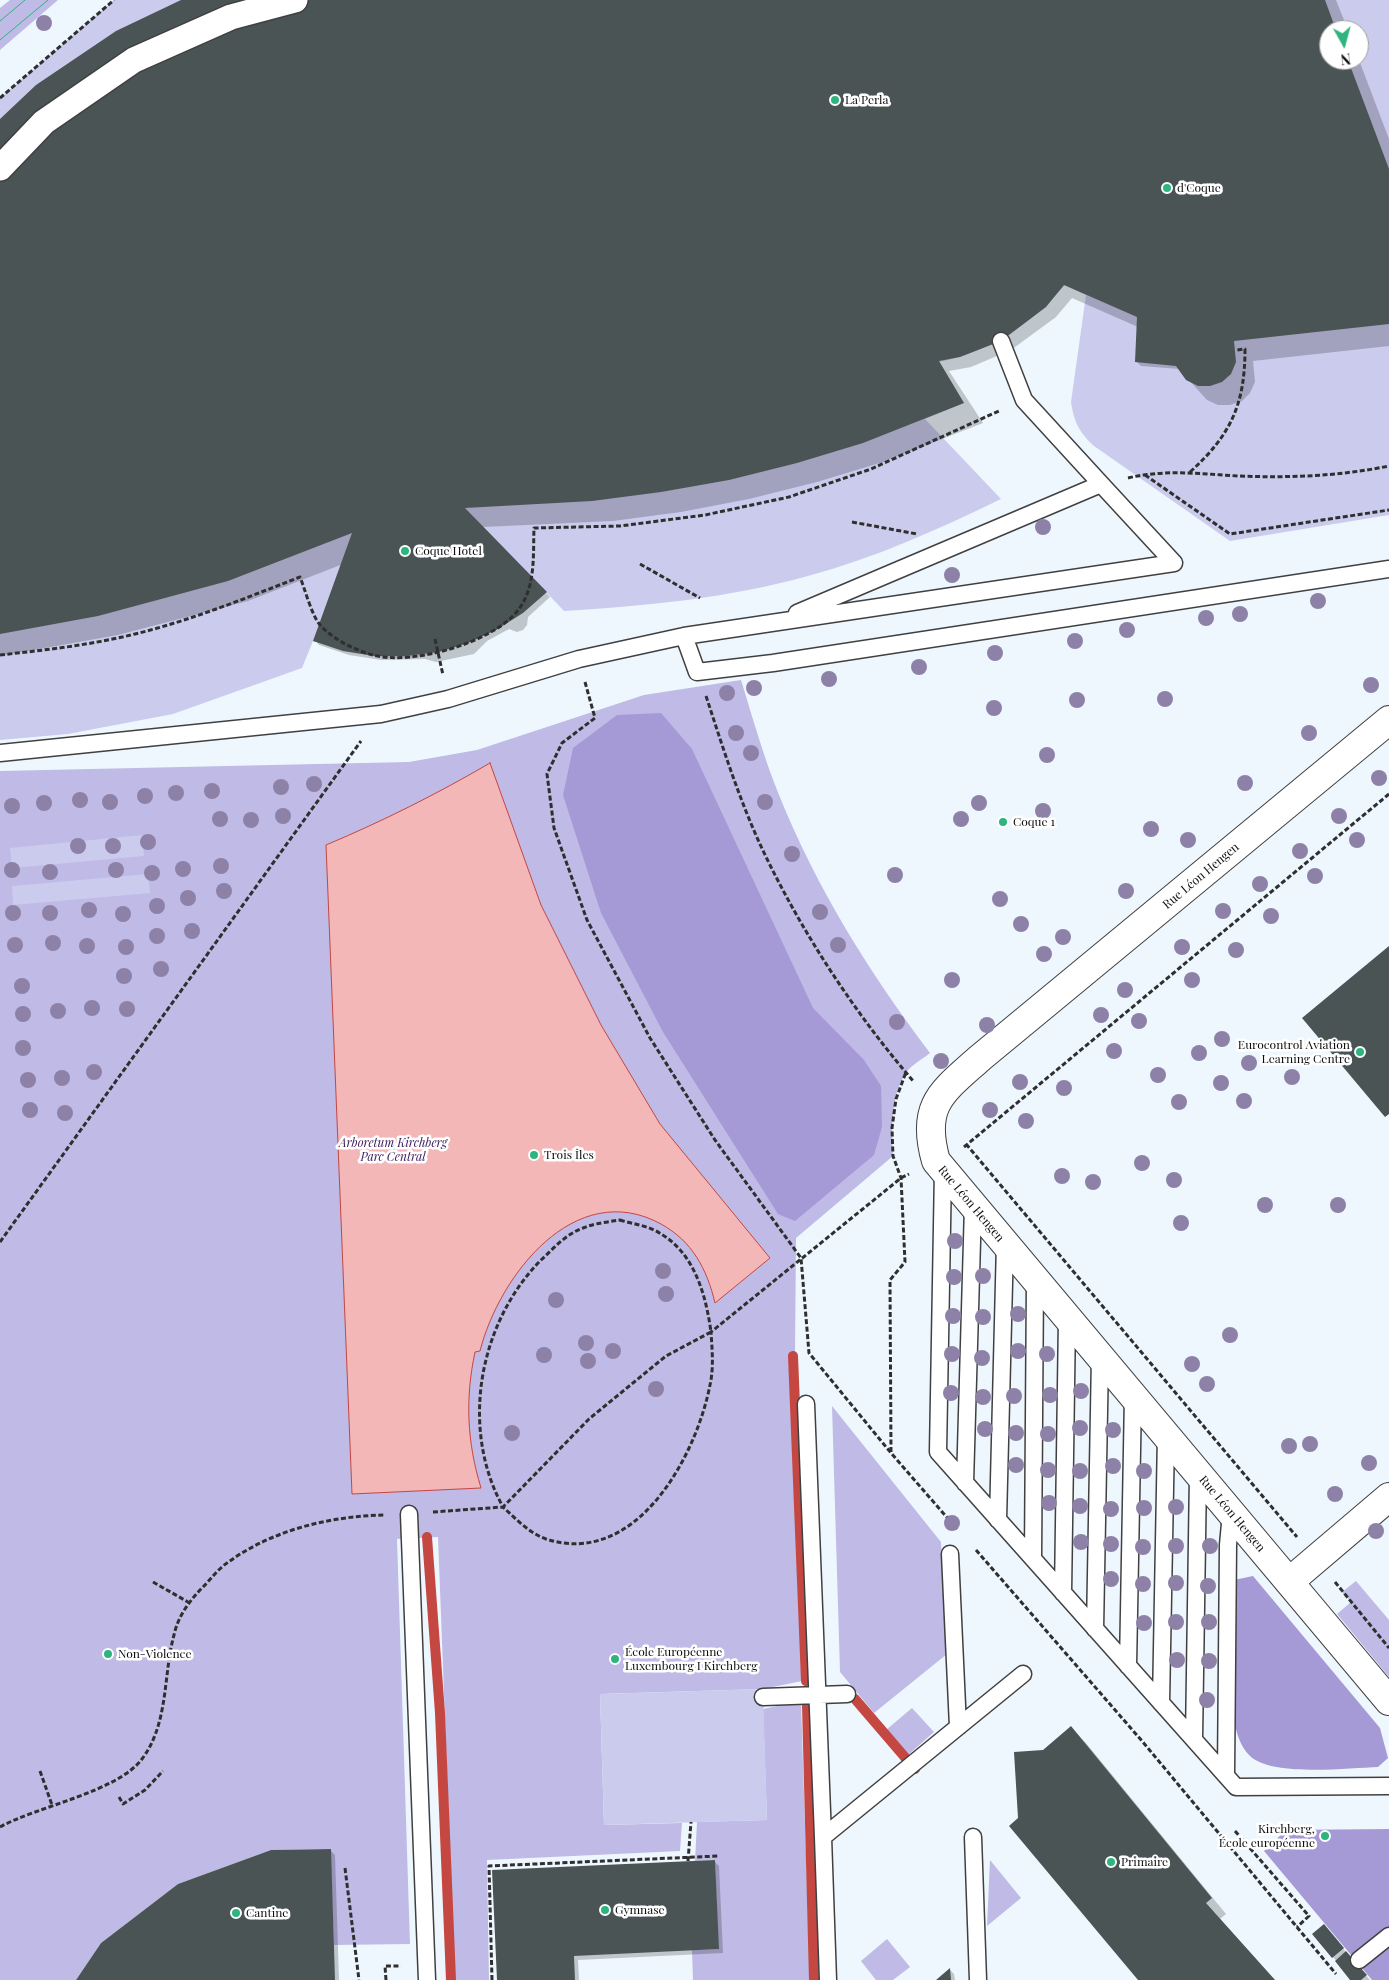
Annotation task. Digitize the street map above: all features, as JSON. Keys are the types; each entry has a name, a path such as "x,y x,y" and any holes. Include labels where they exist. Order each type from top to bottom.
{"street":[{"path":"0,168 44,122 134,60 231,17 295,0"},
{"name":"Rue Léon Hengen","path":"1389,720 954,1081 934,1105 931,1144 939,1166 1389,1701"},
{"path":"1289,1582 1389,1497"}],"lane":[{"path":"0,753 381,714 448,699 579,659 684,636 1174,563 1024,400 1001,340"},
{"path":"774,623 1101,484"},
{"path":"684,636 697,672 773,663 1389,568"},
{"path":"939,1166 938,1452 1236,1787 1389,1786"},
{"path":"965,1483 973,1206"},
{"path":"998,1520 1005,1243"},
{"path":"1033,1558 1034,1279"},
{"path":"1063,1593 1067,1318"},
{"path":"1096,1629 1100,1357"},
{"path":"1128,1666 1133,1396"},
{"path":"806,1404 828,1980"},
{"path":"1161,1703 1166,1435"},
{"path":"1194,1739 1198,1474"},
{"path":"1226,1775 1228,1545 1231,1513"},
{"path":"409,1514 427,1980"},
{"path":"950,1554 958,1728"},
{"path":"824,1837 1023,1674"},
{"path":"763,1697 847,1694"},
{"path":"973,1838 978,1980"},
{"path":"1359,1960 1389,1936"}],"path":[{"path":"0,98 114,0"},
{"path":"1190,472 1216,446 1227,431 1239,405 1245,378 1245,349 1237,350"},
{"path":"0,655 49,650 135,634 218,609 300,577 320,625 345,644 374,656 406,656 438,652 468,643 496,630 520,608 532,577 534,528 620,526 705,515 789,497 871,469 1024,400"},
{"path":"1101,484 1144,474 1190,472 1240,476 1298,476 1350,474 1389,466"},
{"path":"1144,474 1230,534 1389,510"},
{"path":"852,522 925,535"},
{"path":"640,564 700,598"},
{"path":"435,638 448,699"},
{"path":"697,672 745,810 770,867 833,974 906,1072 1389,1648"},
{"path":"591,702 595,718 562,744 547,774 554,828 587,920 650,1038 714,1140 801,1258 809,1353 890,1453 962,1534"},
{"path":"0,1242 381,714"},
{"path":"0,1828 52,1804 110,1784 142,1759 158,1727 174,1634 188,1602 226,1563 271,1538 314,1524 354,1516 504,1507 589,1419 666,1356 711,1332 901,1178 939,1166 967,1145 1389,794"},
{"path":"890,1453 890,1280 905,1262 901,1178 893,1156 892,1128 896,1099 906,1072"},
{"path":"620,1220 661,1234 690,1264 700,1285 711,1332 713,1357 710,1385 688,1455 656,1501 636,1521 610,1537 586,1544 564,1542 545,1539 529,1531 504,1507 487,1471 483,1450 479,1407 485,1361 499,1322 509,1302 534,1268 564,1238 583,1228 620,1220"},
{"path":"974,1549 1142,1742 1341,1980"},
{"path":"153,1582 188,1602"},
{"path":"40,1771 52,1804"},
{"path":"119,1797 123,1804 145,1790 163,1772"},
{"path":"688,1859 691,1822"},
{"path":"1235,1831 1309,1916 1296,1926"},
{"path":"492,1980 489,1866 688,1859 719,1856"},
{"path":"345,1868 359,1980"},
{"path":"385,1966 386,1980"}],"green space":[{"path":"10,0 58,0 0,50 0,8"},
{"name":"Arboretum Kirchberg Parc Central","path":"741,680 774,781 810,864 865,961 930,1053 908,1070 897,1092 893,1113 893,1156 796,1238 795,1353 802,1681 763,1689 600,1694 604,1825 682,1823 680,1851 487,1860 489,1980 455,1980 438,1537 397,1539 410,1944 334,1945 330,1849 271,1850 178,1884 101,1943 76,1980 0,1980 0,771 409,762 477,750 644,695"},
{"path":"832,1406 941,1542 947,1654 874,1713 840,1672"},
{"path":"1356,1581 1389,1620 1389,1677 1337,1614 1351,1602 1342,1592"},
{"path":"801,1701 810,1980 693,1980 692,1950 718,1949 715,1860 695,1861 697,1822 767,1820 763,1709"},
{"path":"912,1708 934,1732 908,1755 886,1730"},
{"path":"990,1860 1021,1898 987,1926"},
{"path":"887,1939 910,1967 893,1980 876,1980 861,1961"}],"shaded area":[{"path":"114,0 1389,0 1389,515 1230,541 1094,446 1078,426 1071,402 1086,295 1065,285 1038,312 1008,334 976,351 939,362 964,403 925,419 1001,499 930,532 858,561 808,576 748,590 687,600 626,607 564,611 546,592 509,621 467,644 421,656 397,658 373,656 313,641 302,668 173,714 68,734 0,740 0,98"},
{"path":"661,713 692,749 813,1008 864,1060 881,1086 882,1127 874,1155 795,1221 778,1214 663,1032 601,913 563,795 573,748 617,715"},
{"path":"490,763 541,905 601,1025 660,1124 770,1258 715,1303 708,1279 697,1257 681,1239 661,1224 629,1213 599,1213 571,1224 545,1242 523,1265 504,1293 490,1322 480,1351 475,1352 470,1387 469,1420 476,1471 481,1488 352,1494 326,845 410,807"},
{"path":"142,835 144,856 12,868 10,848"},
{"path":"148,874 150,893 13,905 12,886"},
{"path":"1253,1576 1380,1728 1388,1758 1378,1767 1311,1770 1275,1767 1261,1763 1250,1756 1241,1744 1234,1721 1234,1580"},
{"path":"763,1689 767,1820 604,1825 600,1694"},
{"path":"1389,1829 1389,1980 1372,1980 1264,1851 1286,1830"}],"building":[{"path":"181,0 1325,0 1332,20 1319,20 1319,70 1352,70 1389,169 1389,324 1234,341 1236,362 1231,374 1222,382 1210,386 1198,386 1186,380 1176,366 1135,362 1137,317 1064,285 1046,307 1001,341 960,357 939,361 964,403 863,443 797,463 729,480 661,492 592,501 465,508 547,592 523,613 496,630 468,643 438,652 406,656 374,656 343,651 313,641 352,533 228,581 98,616 0,634 0,119 36,85 116,31"},
{"name":"Eurocontrol Aviation Learning Centre","path":"1389,946 1389,1114 1385,1117 1302,1018"},
{"name":"Primaire","path":"1071,1726 1212,1898 1206,1903 1275,1980 1138,1980 1009,1826 1018,1818 1014,1752 1043,1750"},
{"name":"Cantine","path":"331,1849 335,1980 76,1980 101,1943 178,1884 271,1850"},
{"name":"Gymnase","path":"715,1860 719,1949 574,1956 575,1980 497,1980 492,1870"},
{"path":"1324,1924 1344,1948 1332,1958 1312,1934"},
{"path":"1346,1951 1367,1975 1361,1980 1350,1980 1335,1961"},
{"path":"950,1968 951,1980 936,1980"}],"waterway":[{"path":"793,1356 806,1681"},
{"path":"427,1537 440,1713 451,1980"},
{"path":"855,1699 915,1769"},
{"path":"807,1705 814,1980"}],"tram line":[{"path":"0,21 25,0"},
{"path":"0,40 48,0"}],"place":[{"name":"La Perla","path":"835,100"},
{"name":"d'Coque","path":"1167,188"},
{"name":"Coque Hotel","path":"405,551"},
{"name":"Coque 1","path":"1003,822"},
{"name":"Eurocontrol Aviation Learning Centre","path":"1360,1052"},
{"name":"Trois Îles","path":"534,1155"},
{"name":"Non-Violence","path":"108,1654"},
{"name":"École Européenne Luxembourg I Kirchberg","path":"615,1659"},
{"name":"Kirchberg, École européenne","path":"1325,1836"},
{"name":"Primaire","path":"1111,1862"},
{"name":"Gymnase","path":"605,1910"},
{"name":"Cantine","path":"236,1913"}]}
